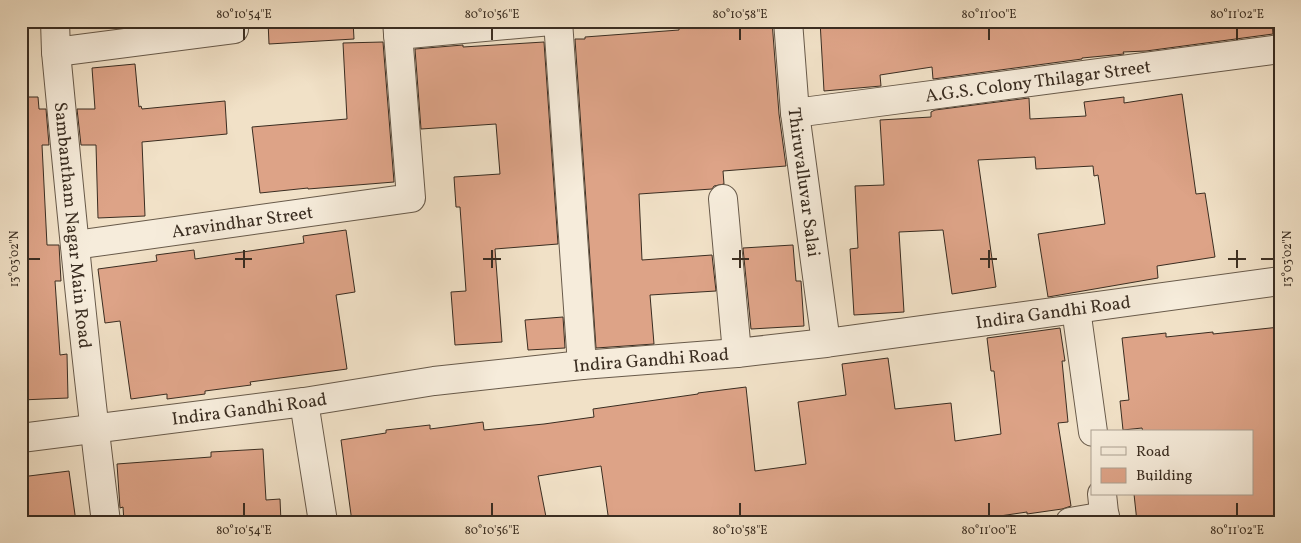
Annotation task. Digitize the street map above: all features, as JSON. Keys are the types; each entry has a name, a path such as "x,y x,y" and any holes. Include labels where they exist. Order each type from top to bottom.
{"street":[{"name":"Sambantham Nagar Main Road","path":"55,21 56,52 75,244 94,429 106,522"},
{"path":"397,28 551,21"},
{"path":"558,21 582,365"},
{"name":"Thiruvalluvar Salai","path":"788,21 796,113 826,342"},
{"path":"56,52 234,25"},
{"name":"Aravindhar Street","path":"75,244 410,198 397,28"},
{"name":"A.G.S. Colony Thilagar Street","path":"796,113 1280,49"},
{"path":"723,199 737,353"},
{"name":"Indira Gandhi Road","path":"21,438 304,402 434,381 582,365 737,353 1280,281"},
{"path":"1076,309 1093,430"},
{"path":"304,402 323,522"},
{"path":"1070,522 1104,511"}],"building":[{"path":"268,21 353,21 354,39 269,44"},
{"path":"719,21 772,21 779,114 786,166 723,171 724,184 714,186 712,189 639,194 642,260 712,255 716,291 650,295 654,344 596,348 575,39 679,30 679,27 720,24"},
{"path":"820,21 1272,21 1273,34 1146,51 1123,52 1124,54 933,79 932,67 880,75 881,86 824,91"},
{"path":"383,42 394,182 260,193 252,127 347,119 343,43"},
{"path":"544,42 558,244 495,249 502,342 455,345 451,292 466,291 460,207 456,207 454,177 500,174 496,124 421,129 415,49"},
{"path":"135,64 139,107 141,106 142,109 225,101 227,134 142,142 145,216 98,218 96,145 81,145 77,109 95,109 92,68"},
{"path":"1182,94 1196,194 1205,193 1215,257 1157,266 1158,278 1048,297 1038,234 1105,224 1098,175 1094,176 1093,166 1036,169 1035,157 978,160 996,287 952,294 943,230 899,232 904,312 854,315 850,249 858,248 855,186 884,185 880,120 931,117 931,112 935,110 1029,98 1030,119 1086,116 1084,102 1124,97 1124,103"},
{"path":"21,97 38,97 39,109 46,109 49,145 42,145 47,245 59,245 61,281 55,281 60,355 67,354 68,398 21,400"},
{"path":"346,230 355,292 336,295 347,369 250,382 251,385 205,391 205,394 167,399 167,394 131,399 120,321 105,323 98,269 157,261 156,255 194,250 195,259 304,243 303,236"},
{"path":"793,245 796,281 801,281 804,326 751,329 743,248"},
{"path":"563,317 565,348 528,350 525,320"},
{"path":"1280,327 1280,519 1255,522 1137,522 1134,496 1254,496 1254,430 1142,430 1142,428 1123,430 1120,401 1129,400 1122,338 1166,333 1166,337 1213,332 1213,334"},
{"path":"1060,328 1065,361 1062,361 1068,422 1058,423 1071,506 1062,509 959,522 609,522 601,466 538,476 547,522 352,522 341,440 386,433 386,430 430,425 430,429 483,422 484,430 544,424 594,417 593,409 746,387 755,471 806,464 798,402 846,395 842,364 888,358 895,409 951,403 955,441 1001,434 994,371 991,371 987,338"},
{"path":"263,449 266,500 280,499 281,522 124,522 123,507 120,508 117,464 211,457 211,452"},
{"path":"69,471 76,522 21,522 21,477"}]}
